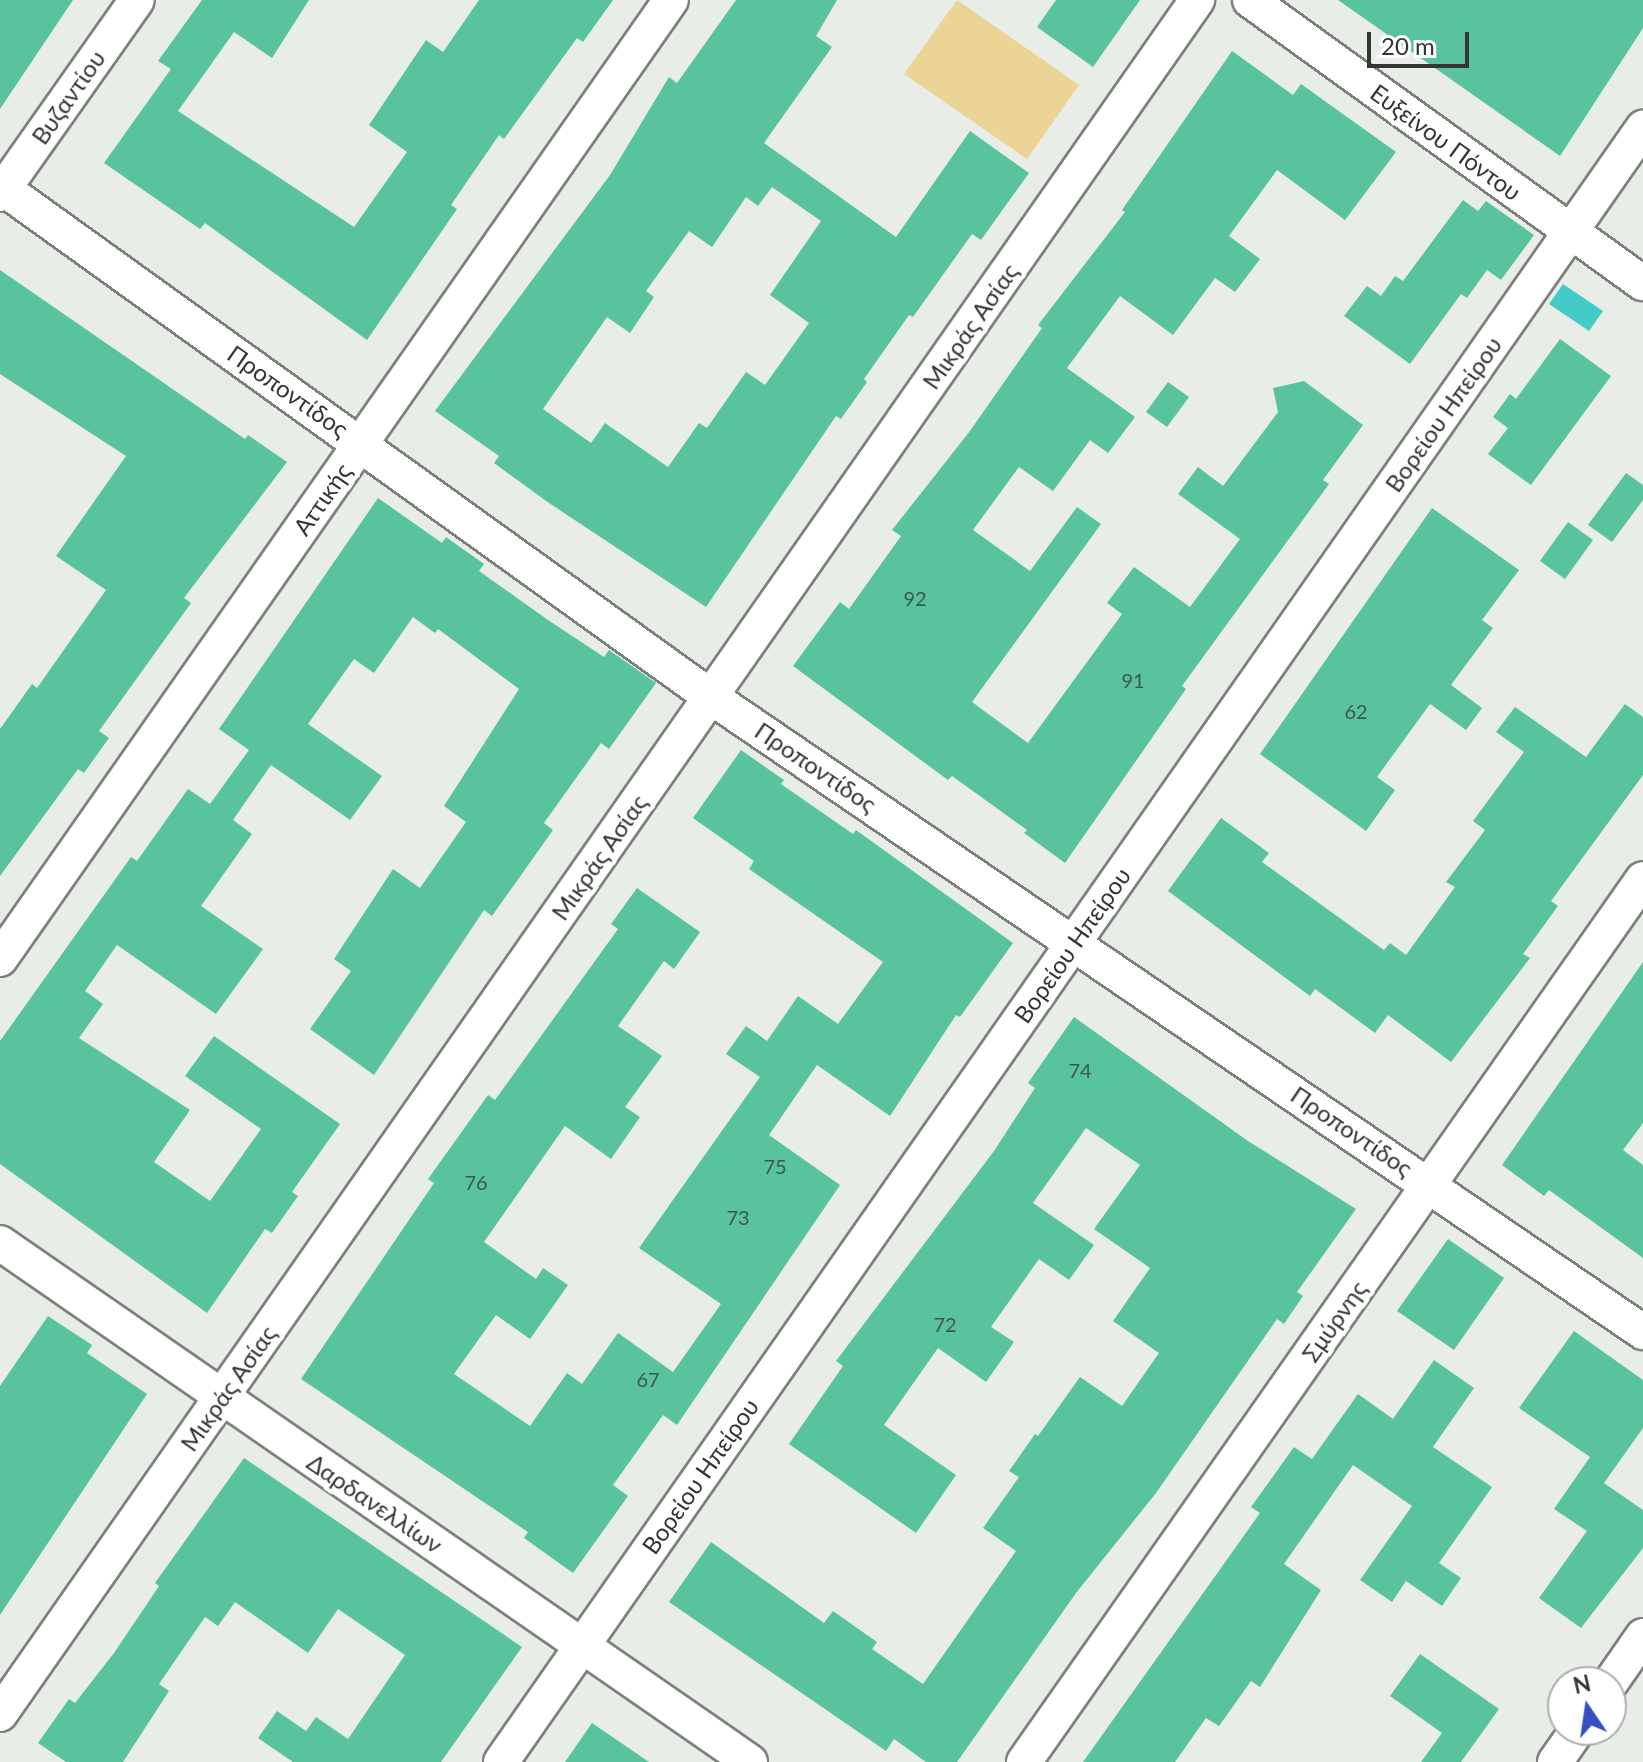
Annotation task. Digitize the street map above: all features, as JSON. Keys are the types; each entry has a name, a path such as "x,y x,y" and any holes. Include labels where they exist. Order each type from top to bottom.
{"street":[{"name":"Βυζαντίου","path":"1,190 137,0"},
{"name":"Αττικής","path":"0,959 671,0"},
{"name":"Μικράς Ασίας","path":"0,1714 1197,0"},
{"name":"Ευξείνου Πόντου","path":"1250,0 1643,283"},
{"name":"Βορείου Ηπείρου","path":"501,1762 1643,128"},
{"name":"Προποντίδος","path":"1,190 361,443 711,697 1430,1183 1643,1332"},
{"name":"Σμύρνης","path":"1024,1762 1643,879"},
{"name":"Δαρδανελλίων","path":"0,1243 750,1762"},
{"path":"1622,1666 1643,1636"}],"shaded area":[{"path":"957,0 1079,85 1027,159 904,74"}],"water":[{"path":"1563,284 1603,311 1589,331 1549,304"}],"building":[{"path":"0,0 73,0 0,109"},
{"path":"202,0 309,0 272,58 234,32 178,111 354,227 407,152 369,125 426,40 443,52 479,0 613,0 583,42 577,38 504,139 499,135 451,205 457,209 367,340 205,223 200,229 104,163 171,69 158,61"},
{"path":"736,0 837,0 816,36 832,47 764,143 896,237 970,131 1029,173 981,240 972,234 913,317 909,315 864,379 867,382 841,419 836,416 706,607 549,503 494,463 499,456 435,411 610,175 669,77 677,83","holes":["772,187 821,221 770,295 809,323 765,385 746,372 707,428 699,423 668,467 605,423 591,443 543,409 607,317 630,333 654,297 646,291 689,231 712,247 746,197 758,206"]},
{"path":"1056,0 1140,0 1093,67 1037,27"},
{"path":"1338,0 1643,0 1643,28 1560,156"},
{"path":"1232,51 1293,95 1301,84 1396,152 1345,220 1277,170 1229,236 1260,259 1235,292 1215,278 1173,335 1120,296 1067,368 1135,417 1108,453 1090,440 1053,491 1019,467 973,530 1030,571 1077,507 1101,524 972,702 1028,743 1122,614 1107,603 1134,567 1190,607 1240,539 1178,494 1198,467 1223,486 1278,412 1273,388 1304,381 1363,425 1323,480 1329,484 1182,686 1186,689 1065,863 1024,833 1027,830 952,776 948,780 793,666 840,602 849,609 901,536 892,530 970,431 1042,328 1038,325 1125,212 1122,210"},
{"path":"1463,200 1478,211 1486,201 1534,235 1501,280 1487,270 1467,298 1461,294 1410,364 1344,316 1367,286 1381,296 1395,276 1403,281"},
{"path":"0,270 245,439 248,435 287,462 184,598 191,603 99,731 109,738 84,773 78,769 0,876 0,729 32,684 37,688 106,590 56,556 126,456 0,374"},
{"path":"1560,339 1611,376 1531,485 1488,454 1508,428 1493,417 1510,394 1516,399"},
{"path":"1168,382 1189,397 1167,427 1146,412"},
{"path":"1626,473 1643,485 1643,500 1612,542 1588,525"},
{"path":"378,498 442,543 446,537 484,564 479,571 548,620 604,657 609,650 656,683 609,749 601,743 544,823 553,830 492,916 484,910 374,1075 310,1029 351,971 334,959 393,869 420,888 466,822 444,806 519,689 438,629 435,633 413,617 374,673 354,659 308,724 382,776 350,820 271,765 233,820 252,834 201,906 263,949 216,1014 117,945 85,991 103,1004 79,1038 190,1110 154,1162 210,1201 261,1129 185,1076 214,1036 340,1124 292,1192 298,1196 272,1233 265,1229 207,1313 0,1164 0,1041 131,857 137,861 188,789 210,804 249,750 219,729"},
{"path":"1432,508 1519,570 1482,620 1493,628 1451,685 1482,708 1466,730 1430,704 1377,777 1395,790 1366,831 1260,754"},
{"path":"1568,522 1593,540 1565,579 1540,561"},
{"path":"1625,704 1643,717 1643,775 1551,901 1558,906 1523,954 1530,958 1451,1062 1388,1015 1375,1033 1315,989 1310,996 1168,891 1221,818 1269,853 1262,862 1384,950 1390,943 1406,955 1455,887 1446,882 1485,830 1473,821 1524,752 1496,732 1515,707 1586,757"},
{"path":"741,750 784,780 781,784 853,834 856,830 1013,943 960,1017 956,1015 890,1116 817,1065 769,1135 840,1185 677,1425 663,1415 613,1485 628,1496 573,1573 524,1538 528,1532 301,1379 434,1183 428,1179 488,1095 495,1100 618,929 611,924 637,888 700,932 674,969 664,961 618,1026 662,1056 625,1107 640,1117 611,1159 565,1126 484,1242 536,1279 543,1268 568,1285 530,1339 496,1315 454,1374 530,1426 567,1373 582,1384 618,1333 673,1372 721,1304 639,1248 760,1077 726,1054 746,1026 767,1041 798,996 838,1024 883,962 749,869 754,861 693,818"},
{"path":"1643,962 1643,1123 1623,1150 1643,1165 1643,1258 1549,1190 1544,1196 1502,1165"},
{"path":"1074,1017 1248,1141 1356,1209 1297,1292 1303,1296 1284,1324 1277,1319 1156,1493 1076,1593 957,1762 926,1762 894,1739 886,1751 669,1602 711,1542 824,1623 833,1611 877,1642 872,1649 923,1684 1016,1551 983,1528 1019,1477 1009,1471 1035,1434 1038,1436 1080,1377 1122,1406 1159,1353 1113,1321 1150,1268 1094,1229 1140,1165 1086,1128 1033,1203 1094,1245 1069,1280 1039,1259 991,1327 1014,1342 986,1382 938,1348 884,1425 956,1475 916,1533 789,1444 843,1366 836,1361 994,1151 1035,1088 1028,1083"},
{"path":"1448,1239 1504,1278 1454,1350 1397,1311"},
{"path":"48,1316 92,1345 87,1353 147,1394 0,1615 0,1386"},
{"path":"1574,1331 1643,1380 1643,1428 1604,1483 1643,1510 1643,1548 1581,1628 1539,1598 1587,1531 1554,1509 1590,1457 1519,1408"},
{"path":"1434,1360 1474,1388 1433,1447 1492,1487 1439,1563 1461,1578 1442,1606 1406,1581 1392,1602 1360,1580 1412,1506 1353,1465 1284,1564 1321,1590 1260,1687 1251,1681 1219,1726 1206,1718 1175,1762 1083,1762 1260,1513 1251,1507 1294,1447 1312,1459 1358,1394 1393,1419"},
{"path":"244,1458 522,1647 441,1762 293,1762 258,1738 277,1711 306,1731 316,1717 348,1739 405,1655 338,1609 308,1653 235,1602 218,1626 205,1617 159,1684 169,1691 123,1762 66,1762 38,1743 69,1699 75,1703 114,1653 159,1586 155,1583"},
{"path":"1420,1654 1499,1709 1461,1762 1421,1762 1442,1733 1390,1696"},
{"path":"592,1723 649,1762 565,1762"}]}
